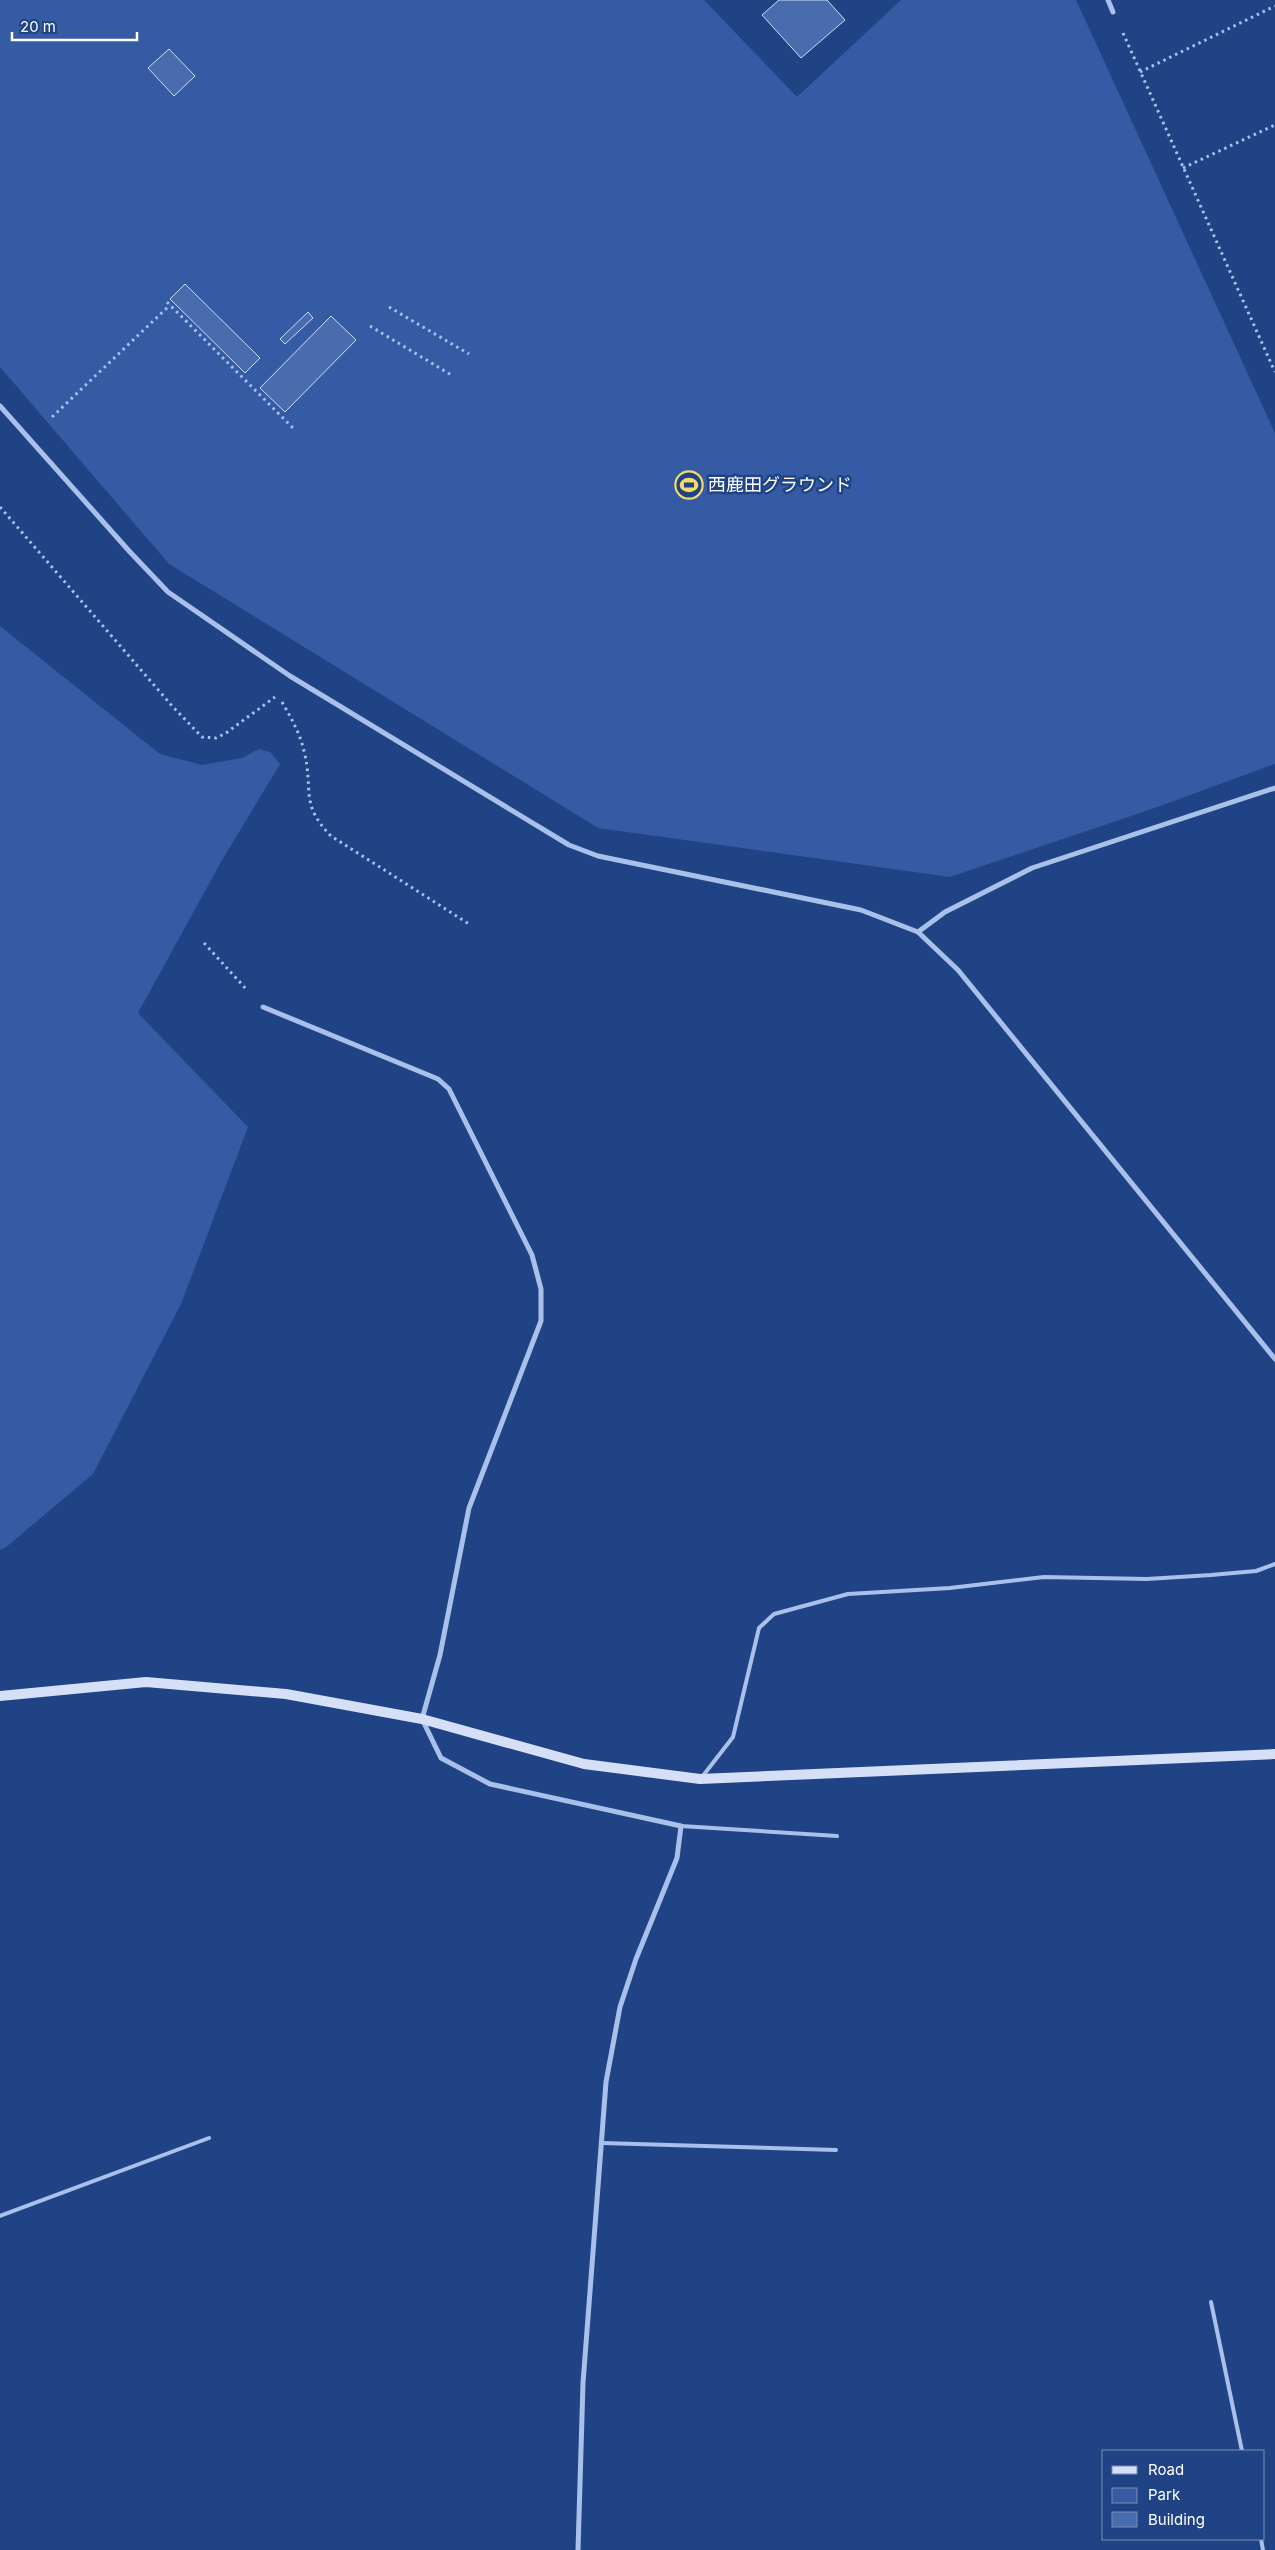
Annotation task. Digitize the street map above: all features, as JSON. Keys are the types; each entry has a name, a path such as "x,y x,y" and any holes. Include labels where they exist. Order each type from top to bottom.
{"street":[{"path":"1108,0 1114,12"},
{"path":"0,406 168,592 290,676 568,845 598,856 861,910 918,932 958,970 1275,1359"},
{"path":"918,932 945,912 1032,868 1275,788"},
{"path":"263,1008 438,1079 444,1084 449,1090 532,1254 541,1289 541,1321 469,1508 440,1656 422,1720 441,1758 490,1784 681,1826 677,1858 636,1959 620,2007 606,2082 583,2383 578,2550"},
{"path":"0,1696 146,1682 286,1694 422,1720 584,1764 700,1779 1275,1754"}],"lane":[{"path":"700,1779 734,1737 759,1628 774,1614 848,1594 950,1588 1044,1577 1147,1579 1211,1575 1256,1571 1275,1564"},
{"path":"681,1826 837,1836"},
{"path":"0,2216 209,2138"},
{"path":"602,2143 836,2150"},
{"path":"1211,2302 1242,2450"}],"path":[{"path":"1140,72 1275,6"},
{"path":"1114,12 1275,372"},
{"path":"1183,168 1275,125"},
{"path":"52,417 168,303 295,430"},
{"path":"389,308 469,354"},
{"path":"370,326 453,376"},
{"path":"0,507 173,707 202,737 216,738 226,733 277,695 296,727 302,744 308,799 317,822 332,836 470,924"},
{"path":"204,943 263,1008"}],"green space":[{"name":"西鹿田グラウンド","path":"0,0 704,0 797,97 901,0 1076,0 1275,433 1275,764 1149,810 950,877 598,828 169,564 0,367"},
{"path":"0,626 160,754 202,765 242,758 259,749 270,752 280,764 221,862 138,1013 248,1127 181,1304 93,1474 5,1548 0,1550"}],"building":[{"path":"779,0 827,0 845,20 801,58 762,15"},
{"path":"169,49 195,76 174,96 148,68"},
{"path":"185,284 260,358 245,373 170,299"},
{"path":"308,312 313,318 285,344 280,339"},
{"path":"331,316 356,340 285,412 260,388"}],"place":[{"name":"西鹿田グラウンド","path":"689,485"}]}
